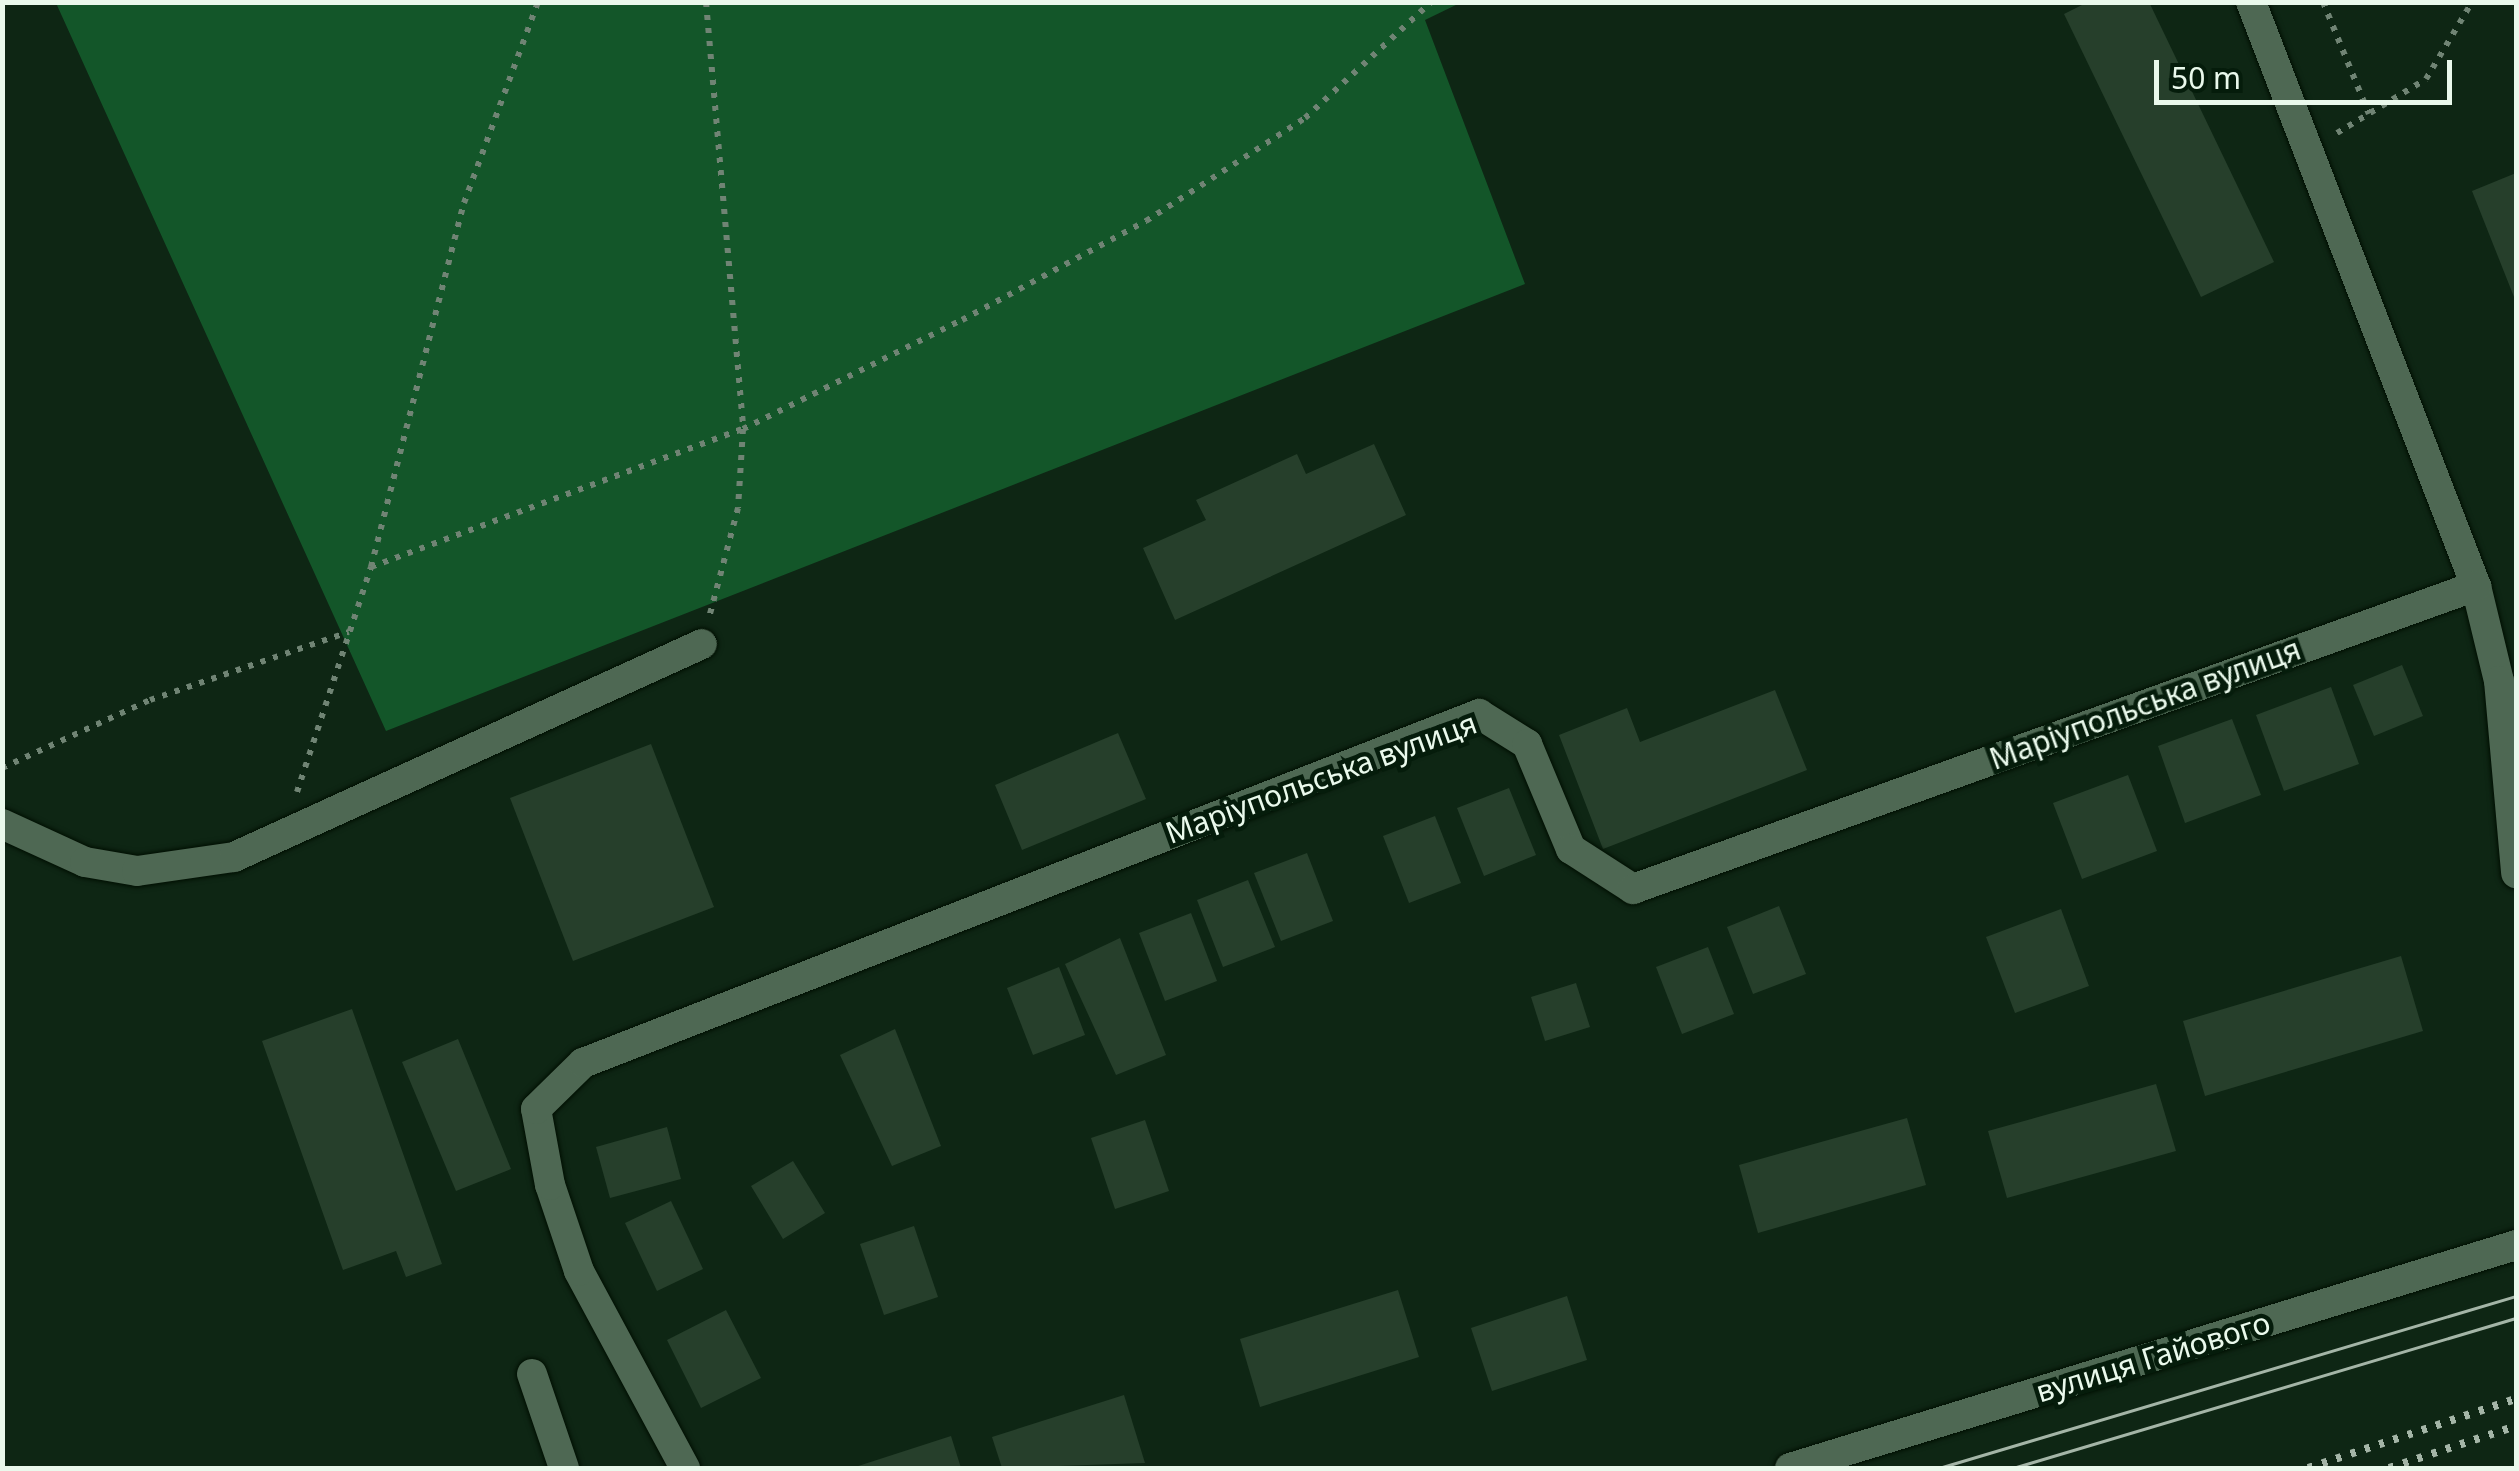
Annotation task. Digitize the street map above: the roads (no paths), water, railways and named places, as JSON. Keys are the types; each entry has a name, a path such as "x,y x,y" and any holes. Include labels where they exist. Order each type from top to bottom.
{"street":[{"path":"2251,2 2312,148 2476,586 2499,681 2512,775 2516,872"},
{"name":"Маріупольська вулиця","path":"685,1468 579,1270 550,1185 536,1109 583,1062 1479,714 1527,744 1571,849 1633,889 2476,586"},
{"path":"2,824 85,862 138,870 234,858 702,644"},
{"name":"вулиця Гайового","path":"1790,1468 2516,1246"},
{"path":"532,1374 564,1468"}],"tram line":[{"path":"1939,1468 2516,1296"},
{"path":"2013,1468 2516,1318"}],"railway":[{"path":"2308,1468 2516,1399"},
{"path":"2389,1468 2516,1426"}]}
